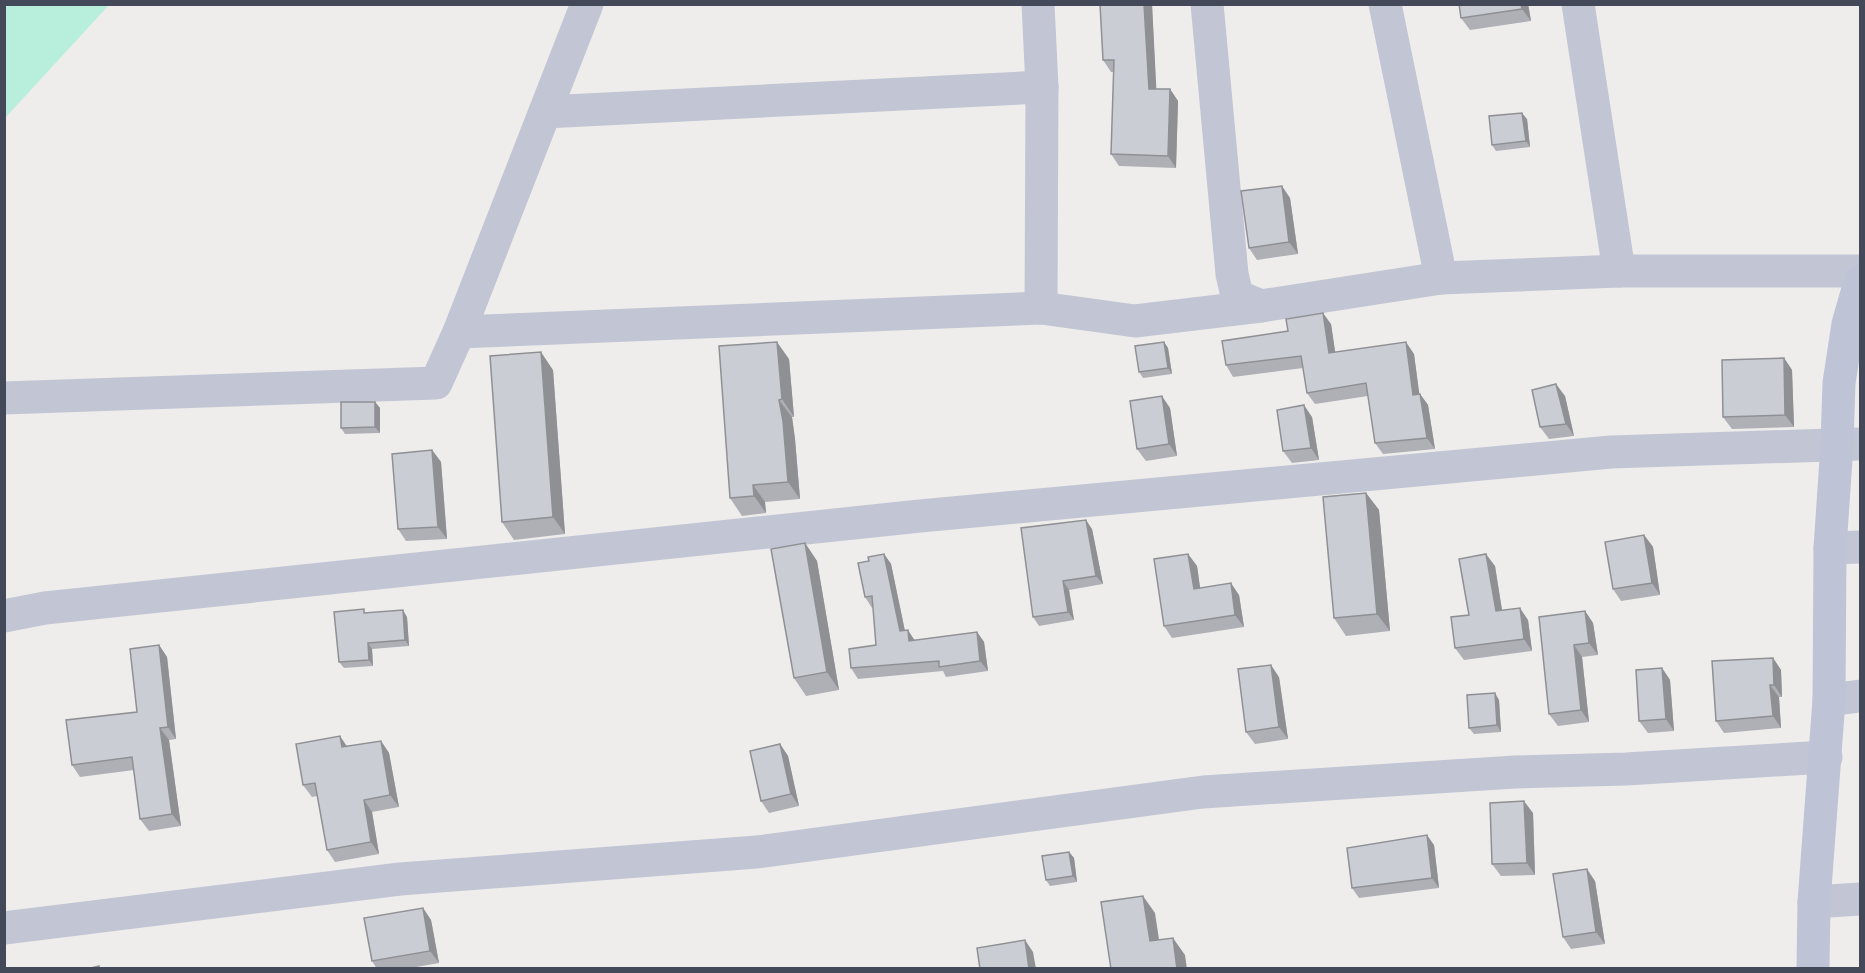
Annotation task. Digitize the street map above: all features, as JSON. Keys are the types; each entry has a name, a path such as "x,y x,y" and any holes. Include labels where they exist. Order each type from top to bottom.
{"street":[{"path":"4,398 436,383 459,332 587,4"},
{"path":"1038,4 1042,87 1041,308"},
{"path":"1207,4 1232,274 1237,296 1261,306"},
{"path":"1385,4 1440,278"},
{"path":"1578,4 1619,271"},
{"path":"545,112 1042,87"},
{"path":"459,332 1041,308 1135,321 1261,306 1440,278 1619,271 1860,271"},
{"path":"1813,969 1814,902 1826,758 1845,698 1845,548 1849,444 1839,383 1848,324 1860,282"},
{"path":"4,616 57,606 944,514 1611,452 1849,444"},
{"path":"4,928 400,879 757,852 1203,792 1515,772 1626,769 1826,758"},
{"path":"1814,902 1860,899"}],"green space":[{"path":"4,5 109,5 5,118"}],"building":[{"path":"1100,4 1144,4 1149,89 1170,89 1168,156 1111,154 1114,60 1103,60"},
{"path":"1459,4 1521,4 1522,9 1461,18"},
{"path":"1522,113 1526,141 1492,145 1489,116"},
{"path":"1282,186 1289,242 1249,248 1241,191"},
{"path":"1323,313 1329,353 1406,342 1413,395 1420,394 1427,438 1375,443 1366,383 1307,393 1301,356 1226,365 1222,341 1288,331 1286,319"},
{"path":"777,342 782,399 779,400 788,482 753,485 754,496 730,498 719,346"},
{"path":"1164,342 1168,368 1139,372 1135,346"},
{"path":"541,352 553,517 502,522 490,356"},
{"path":"1784,358 1785,415 1723,417 1722,360"},
{"path":"1556,384 1566,424 1540,427 1532,390"},
{"path":"1162,396 1169,444 1137,449 1130,401"},
{"path":"341,402 375,402 375,427 341,428"},
{"path":"1304,405 1311,448 1283,451 1277,410"},
{"path":"432,450 438,527 398,529 392,454"},
{"path":"1366,493 1377,614 1334,618 1323,497"},
{"path":"1086,520 1096,576 1063,581 1068,612 1033,617 1021,528"},
{"path":"1644,535 1652,583 1613,589 1605,542"},
{"path":"805,543 827,672 794,678 771,549"},
{"path":"884,554 900,631 908,630 909,641 977,632 980,661 939,667 939,661 851,668 849,649 876,645 872,596 865,597 858,563 869,561 868,557"},
{"path":"1188,554 1194,589 1231,583 1235,615 1164,626 1154,559"},
{"path":"1486,554 1496,611 1520,608 1524,639 1455,648 1451,617 1469,615 1459,559"},
{"path":"364,609 364,613 403,610 405,640 368,643 369,660 339,662 334,612"},
{"path":"1585,611 1589,643 1574,645 1581,710 1549,714 1539,617"},
{"path":"159,645 168,727 160,728 172,814 140,819 132,757 72,765 66,720 137,712 130,649"},
{"path":"1773,658 1774,685 1770,685 1773,716 1716,721 1712,661"},
{"path":"1271,665 1279,727 1246,732 1238,669"},
{"path":"1662,668 1666,719 1639,721 1636,670"},
{"path":"1495,693 1497,725 1469,728 1467,695"},
{"path":"340,736 342,747 381,741 390,795 364,800 371,842 327,850 315,783 303,785 296,744"},
{"path":"780,744 791,794 761,801 750,751"},
{"path":"1524,801 1527,863 1492,864 1490,803"},
{"path":"1427,835 1432,878 1352,888 1347,848"},
{"path":"1069,852 1073,876 1046,880 1042,856"},
{"path":"1587,869 1596,932 1563,937 1553,874"},
{"path":"1143,896 1150,941 1173,938 1177,969 1111,969 1101,902"},
{"path":"423,908 430,951 372,961 364,918"},
{"path":"1025,940 1029,969 980,969 977,948"}]}
